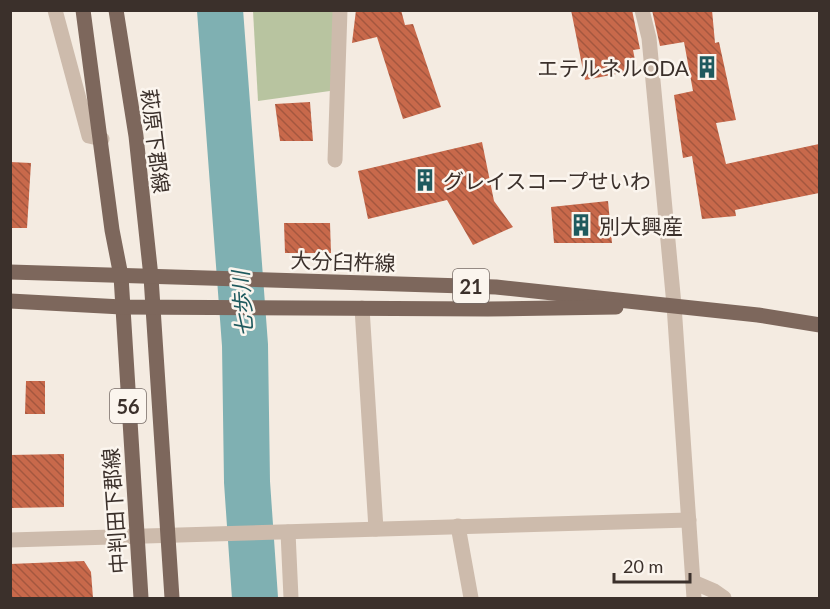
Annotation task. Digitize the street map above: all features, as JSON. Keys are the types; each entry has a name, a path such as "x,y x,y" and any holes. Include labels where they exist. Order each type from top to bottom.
{"main road":[{"path":"83,10 102,139 112,230 121,276"},
{"name":"萩原下郡線","path":"116,10 136,135 152,277"},
{"name":"大分臼杵線","path":"10,272 496,287 769,316 819,325"},
{"name":"中判田下郡線","path":"121,276 141,598"},
{"name":"56","path":"152,277 172,598"},
{"name":"大分臼杵線","path":"10,301 122,307 269,308 564,309 674,305"}],"street":[{"path":"55,10 89,136 102,139"},
{"path":"335,160 340,10"},
{"path":"642,10 649,38 674,305 694,598"},
{"path":"362,308 376,529"},
{"path":"10,540 689,520"},
{"path":"458,526 471,598"},
{"path":"284,532 291,598"},
{"path":"693,582 724,598"}],"green space":[{"path":"253,11 340,11 337,90 258,101"}],"building":[{"path":"356,10 401,10 405,25 413,24 441,107 403,119 377,37 352,43"},
{"path":"571,10 632,10 640,49 633,50 637,70 585,80"},
{"path":"652,10 712,10 715,43 719,42 736,120 716,123 726,164 819,144 819,193 735,210 736,216 702,219 692,156 683,158 674,95 693,91 684,42 660,46"},
{"path":"310,102 313,141 280,141 275,104"},
{"name":"グレイスコープせいわ","path":"482,142 494,201 513,227 473,245 447,200 368,219 358,171"},
{"path":"10,162 31,163 27,228 10,228"},
{"name":"別大興産","path":"608,201 612,243 554,243 551,207"},
{"path":"284,223 330,223 331,253 285,253"},
{"path":"26,381 45,381 45,414 25,414"},
{"path":"64,454 64,507 10,508 10,455"},
{"path":"84,561 91,572 93,598 10,598 10,564"}],"waterway":[{"name":"七歩川","path":"220,10 245,345 247,482 255,598"}],"place":[{"name":"エテルネルODA","path":"707,67"},
{"name":"グレイスコープせいわ","path":"425,180"},
{"name":"別大興産","path":"581,225"}]}
